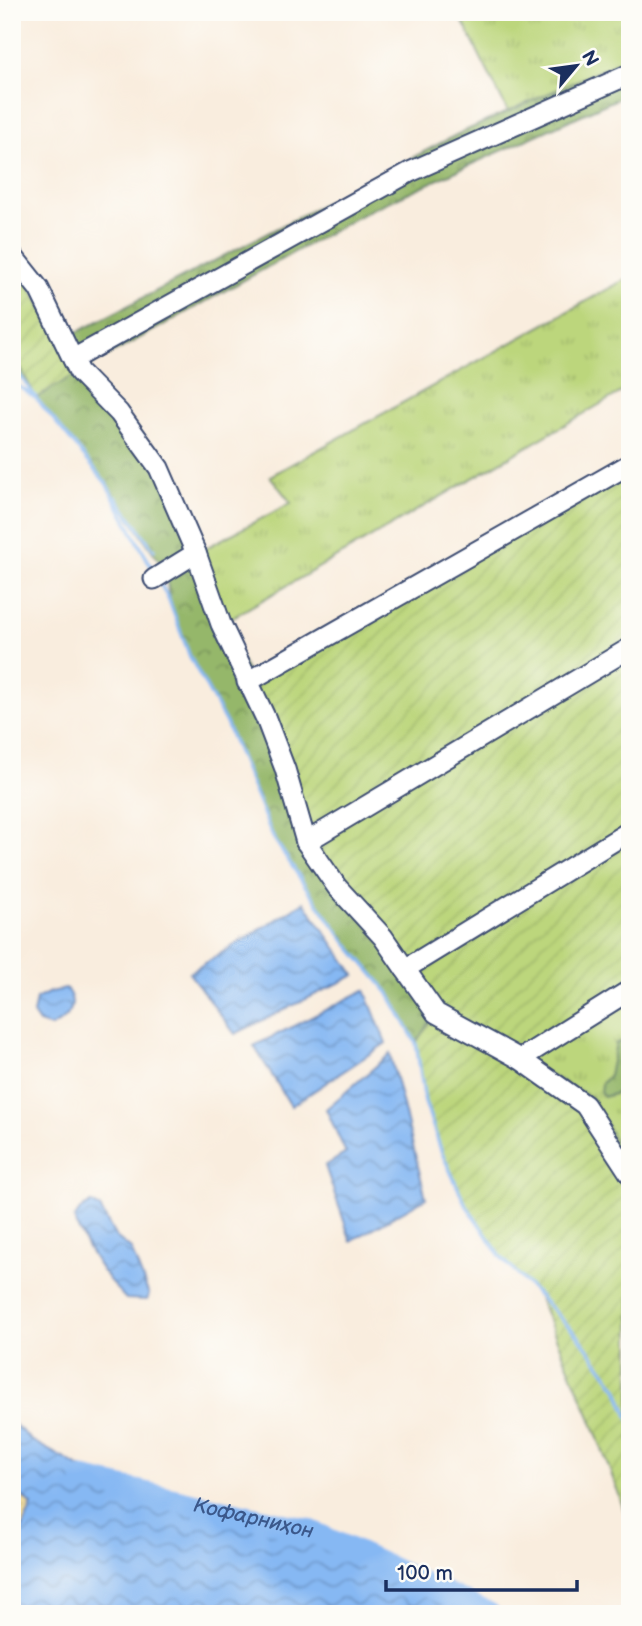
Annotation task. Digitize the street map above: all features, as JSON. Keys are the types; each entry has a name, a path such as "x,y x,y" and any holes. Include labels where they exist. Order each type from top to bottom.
{"lane":[{"path":"73,359 410,172 630,74"},
{"path":"12,255 38,289 79,372 120,413 159,468 188,558 266,719 285,769 306,842 337,887 383,937 436,1013 520,1059 585,1105 630,1174"},
{"path":"247,682 630,464"},
{"path":"154,579 188,558"},
{"path":"306,842 630,648"},
{"path":"405,969 630,831"},
{"path":"520,1059 630,990"}],"green space":[{"path":"458,12 630,12 630,57 508,112"},
{"path":"630,57 630,93 372,209 79,372 159,468 221,624 436,1013 416,1043 388,992 345,941 273,837 226,723 190,657 169,600 166,571 106,483 36,398 12,365 12,351 37,398 64,339 458,134"},
{"path":"12,255 79,372 36,398 12,351"},
{"path":"630,277 630,387 221,624 196,553 291,503 270,476"},
{"path":"630,464 630,990 520,1059 591,1097 630,1168 630,1529 590,1417 538,1295 501,1257 465,1203 442,1153 425,1102 416,1043 435,1013 337,887 247,682"},
{"path":"630,990 630,1168 520,1059"},
{"path":"616,1043 630,1046 630,1089 604,1097 600,1093 601,1084 609,1075"}],"sand":[{"path":"12,1487 32,1505 22,1530 12,1531"}],"water":[{"path":"304,902 355,975 235,1034 189,973"},
{"path":"66,989 72,1001 70,1011 51,1027 39,1023 33,1014 36,999 50,992"},
{"path":"365,990 386,1043 291,1106 254,1046"},
{"path":"390,1054 426,1198 351,1241 325,1166 346,1153 326,1109"},
{"path":"92,1203 100,1208 115,1236 131,1249 149,1295 147,1300 126,1299 103,1272 84,1241 74,1219 81,1209"},
{"path":"12,1422 31,1440 119,1489 251,1522 380,1561 475,1614 12,1612 12,1531 22,1530 32,1505 12,1487"}],"waterway":[{"path":"12,365 35,396"},
{"path":"12,382 36,398 106,483 153,570"},
{"path":"116,497 154,550"},
{"path":"160,583 190,657 226,723 273,837 345,941 388,992 416,1043 425,1102 442,1153 465,1203 501,1257 580,1338 617,1388 630,1421"},
{"name":"Кофарниҳон","path":"83,1479 308,1530 489,1614"}]}
